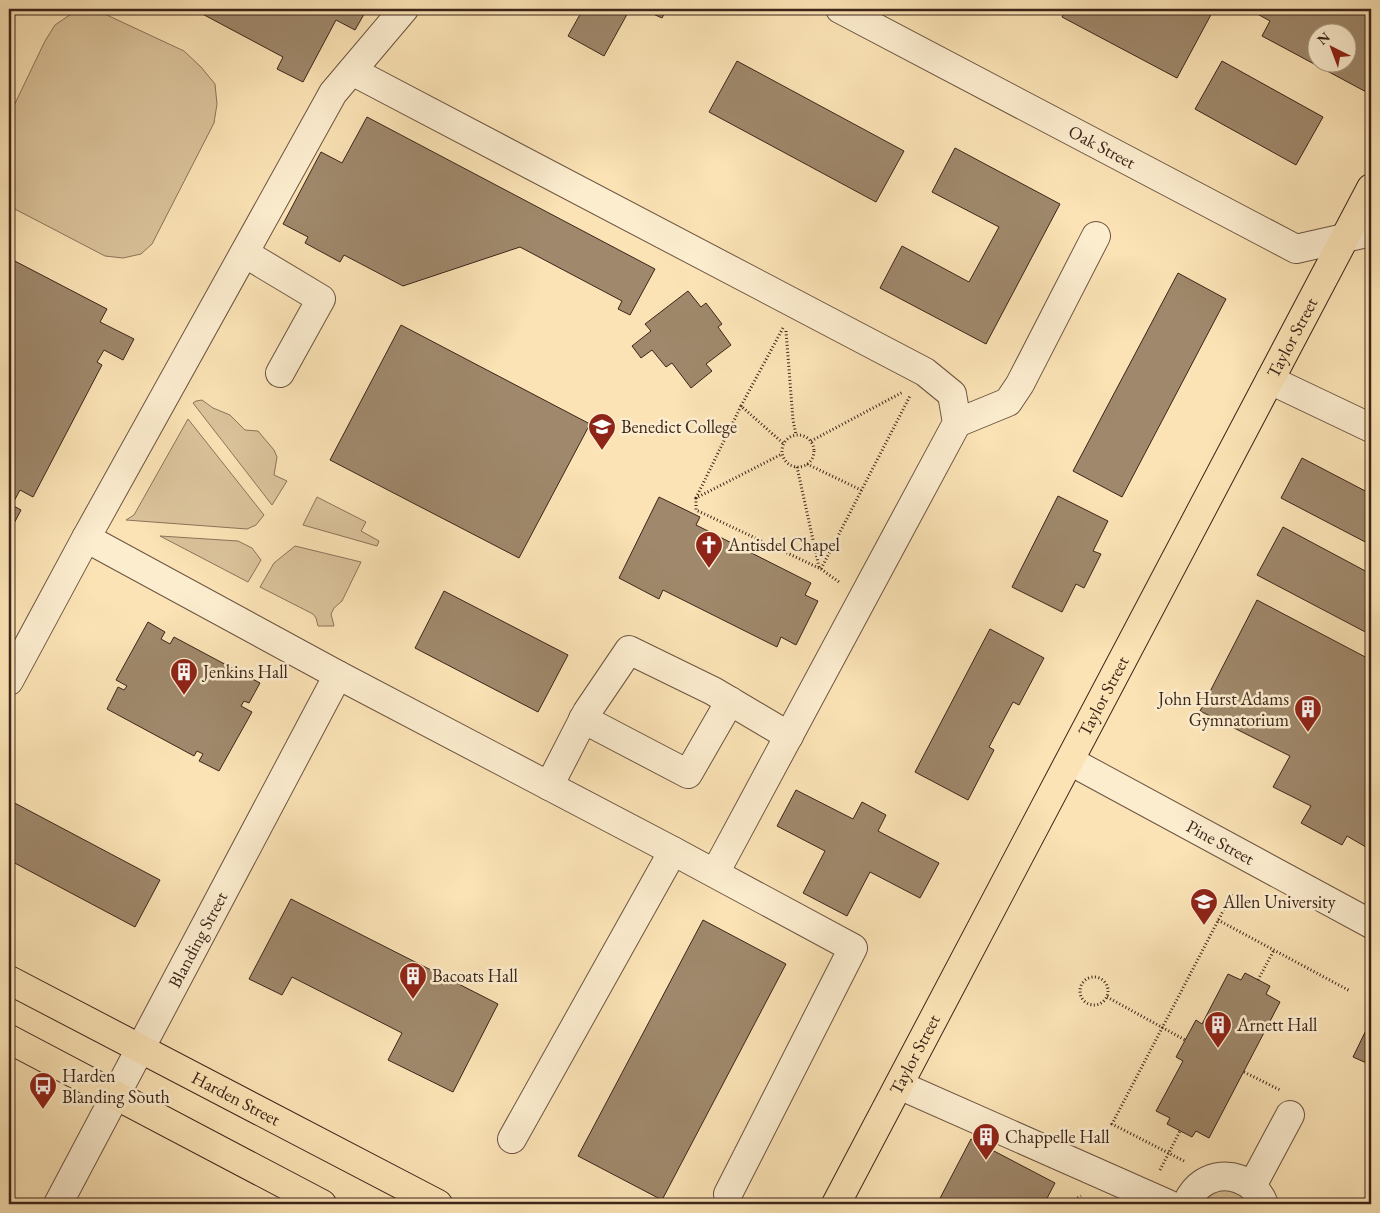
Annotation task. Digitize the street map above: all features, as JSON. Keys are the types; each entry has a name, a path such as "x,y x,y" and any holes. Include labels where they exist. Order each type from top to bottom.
{"main road":[{"name":"Taylor Street","path":"836,1204 1371,188"},
{"name":"Harden Street","path":"9,980 438,1204"},
{"path":"9,1039 322,1204"}],"street":[{"path":"9,681 86,538 333,93 404,9"},
{"name":"Oak Street","path":"840,9 1296,249 1371,232"},
{"path":"352,71 925,372 952,394 957,423 715,873"},
{"path":"957,423 1008,402 1020,384 1096,236"},
{"path":"245,252 322,299 280,373"},
{"path":"1270,380 1371,428"},
{"path":"86,538 338,675 674,850 853,948 728,1194"},
{"path":"549,786 583,718 629,650 730,701 789,736"},
{"name":"Blanding Street","path":"58,1204 338,675"},
{"path":"583,718 688,774 730,701"},
{"name":"Pine Street","path":"1070,761 1371,924"},
{"path":"512,1139 674,850"},
{"path":"899,1085 1157,1200"},
{"path":"1186,1204 1192,1192 1203,1183 1216,1177 1228,1176 1241,1179 1258,1195 1286,1103"}],"path":[{"path":"796,435 793,420 786,323 741,406 696,498 696,510 821,569 911,390 810,441"},
{"path":"741,406 784,444"},
{"path":"791,436 807,437 810,441 814,450 813,456 807,464 797,467 788,463 782,454 784,444 791,436"},
{"path":"696,498 782,454"},
{"path":"807,464 862,490"},
{"path":"797,467 818,567"},
{"path":"1216,1177 1112,1124 1164,1028 1233,892"},
{"path":"1218,920 1350,990"},
{"path":"1258,980 1274,950"},
{"path":"1094,976 1103,979 1108,987 1107,997 1096,1005 1087,1003 1083,1000 1080,992 1082,983 1094,976"},
{"path":"1107,997 1185,1040"},
{"path":"1244,1072 1286,1103"},
{"path":"1157,1200 1169,1153 1180,1131"}],"shaded area":[{"path":"94,9 184,51 215,84 217,104 214,123 152,244 141,254 123,258 105,256 9,206 9,116 45,41 55,25 74,12"},
{"path":"202,400 213,408 230,415 245,430 258,431 274,450 277,457 274,475 287,481 272,505 193,403"},
{"path":"188,419 264,515 256,525 247,529 126,520 134,515"},
{"path":"317,497 366,522 361,531 379,541 377,546 303,525"},
{"path":"160,536 238,541 252,548 261,560 248,582"},
{"path":"295,546 361,562 342,601 334,608 331,614 334,626 318,626 313,614 260,587 274,563"},
{"path":"1231,1185 1255,1204 1197,1204 1202,1196"}],"building":[{"path":"193,9 367,9 355,30 336,20 303,82 277,69 283,57"},
{"path":"583,9 630,9 604,56 568,36"},
{"path":"642,9 667,9 662,18"},
{"path":"1066,9 1214,9 1177,78 1062,17"},
{"path":"1254,9 1371,9 1370,94 1329,72 1358,72 1358,22 1308,22 1308,61 1262,36 1270,21 1252,11"},
{"path":"737,61 904,151 876,202 709,112"},
{"path":"1222,61 1323,117 1296,165 1195,109"},
{"path":"367,117 655,269 630,315 618,309 622,301 520,247 403,286 344,255 340,262 305,243 308,237 283,224 321,152 342,163"},
{"path":"955,148 1060,204 986,344 880,288 902,246 969,282 999,227 932,192"},
{"path":"9,258 107,309 100,322 134,339 123,360 104,350 97,362 102,365 33,497 20,490 12,505 21,510 9,533"},
{"path":"1178,273 1226,299 1122,497 1073,471"},
{"path":"688,291 701,307 706,303 722,324 718,327 731,345 706,364 712,371 691,388 672,363 666,367 652,350 641,358 632,346 651,331 645,324"},
{"path":"401,325 590,424 519,558 330,460"},
{"path":"1302,458 1371,494 1371,545 1281,498"},
{"path":"1058,496 1108,521 1093,551 1101,554 1084,588 1076,584 1062,612 1012,587"},
{"path":"659,497 700,517 696,525 811,583 805,595 818,601 796,645 781,637 777,647 663,590 659,599 619,578"},
{"path":"1283,527 1371,574 1371,635 1257,575"},
{"path":"444,591 568,655 538,712 415,648"},
{"name":"John Hurst Adams Gymnatorium","path":"1257,600 1371,660 1371,850 1347,836 1342,845 1301,823 1311,806 1273,787 1290,756 1200,711"},
{"name":"Jenkins Hall","path":"148,622 165,632 161,639 170,644 174,637 260,683 249,703 244,701 241,706 252,712 219,771 199,761 203,754 197,751 194,756 107,709 118,687 124,690 127,686 116,680"},
{"path":"990,629 1044,658 1019,705 1013,702 989,747 994,750 968,800 915,772"},
{"path":"796,790 853,819 862,802 886,815 878,831 939,863 920,898 870,872 847,916 803,893 825,851 777,826"},
{"path":"9,800 160,880 135,927 9,860"},
{"name":"Bacoats Hall","path":"291,899 498,1004 453,1092 388,1060 402,1033 292,977 282,995 249,979"},
{"path":"703,920 786,964 662,1200 578,1156"},
{"name":"Arnett Hall","path":"1245,973 1270,986 1266,994 1280,1002 1209,1138 1196,1131 1192,1137 1167,1124 1170,1118 1156,1111 1183,1061 1176,1057 1196,1020 1202,1024 1228,974 1241,980"},
{"path":"1371,1020 1371,1065 1353,1057"},
{"path":"1371,1076 1371,1090 1366,1088"},
{"name":"Chappelle Hall","path":"971,1139 1055,1183 1044,1204 937,1204"}],"place":[{"name":"Benedict College","path":"602,451"},
{"name":"Antisdel Chapel","path":"709,569"},
{"name":"Jenkins Hall","path":"184,696"},
{"name":"John Hurst Adams Gymnatorium","path":"1308,733"},
{"name":"Allen University","path":"1204,926"},
{"name":"Bacoats Hall","path":"413,1000"},
{"name":"Arnett Hall","path":"1218,1049"},
{"name":"Harden Blanding South","path":"43,1110"},
{"name":"Chappelle Hall","path":"986,1161"}]}
